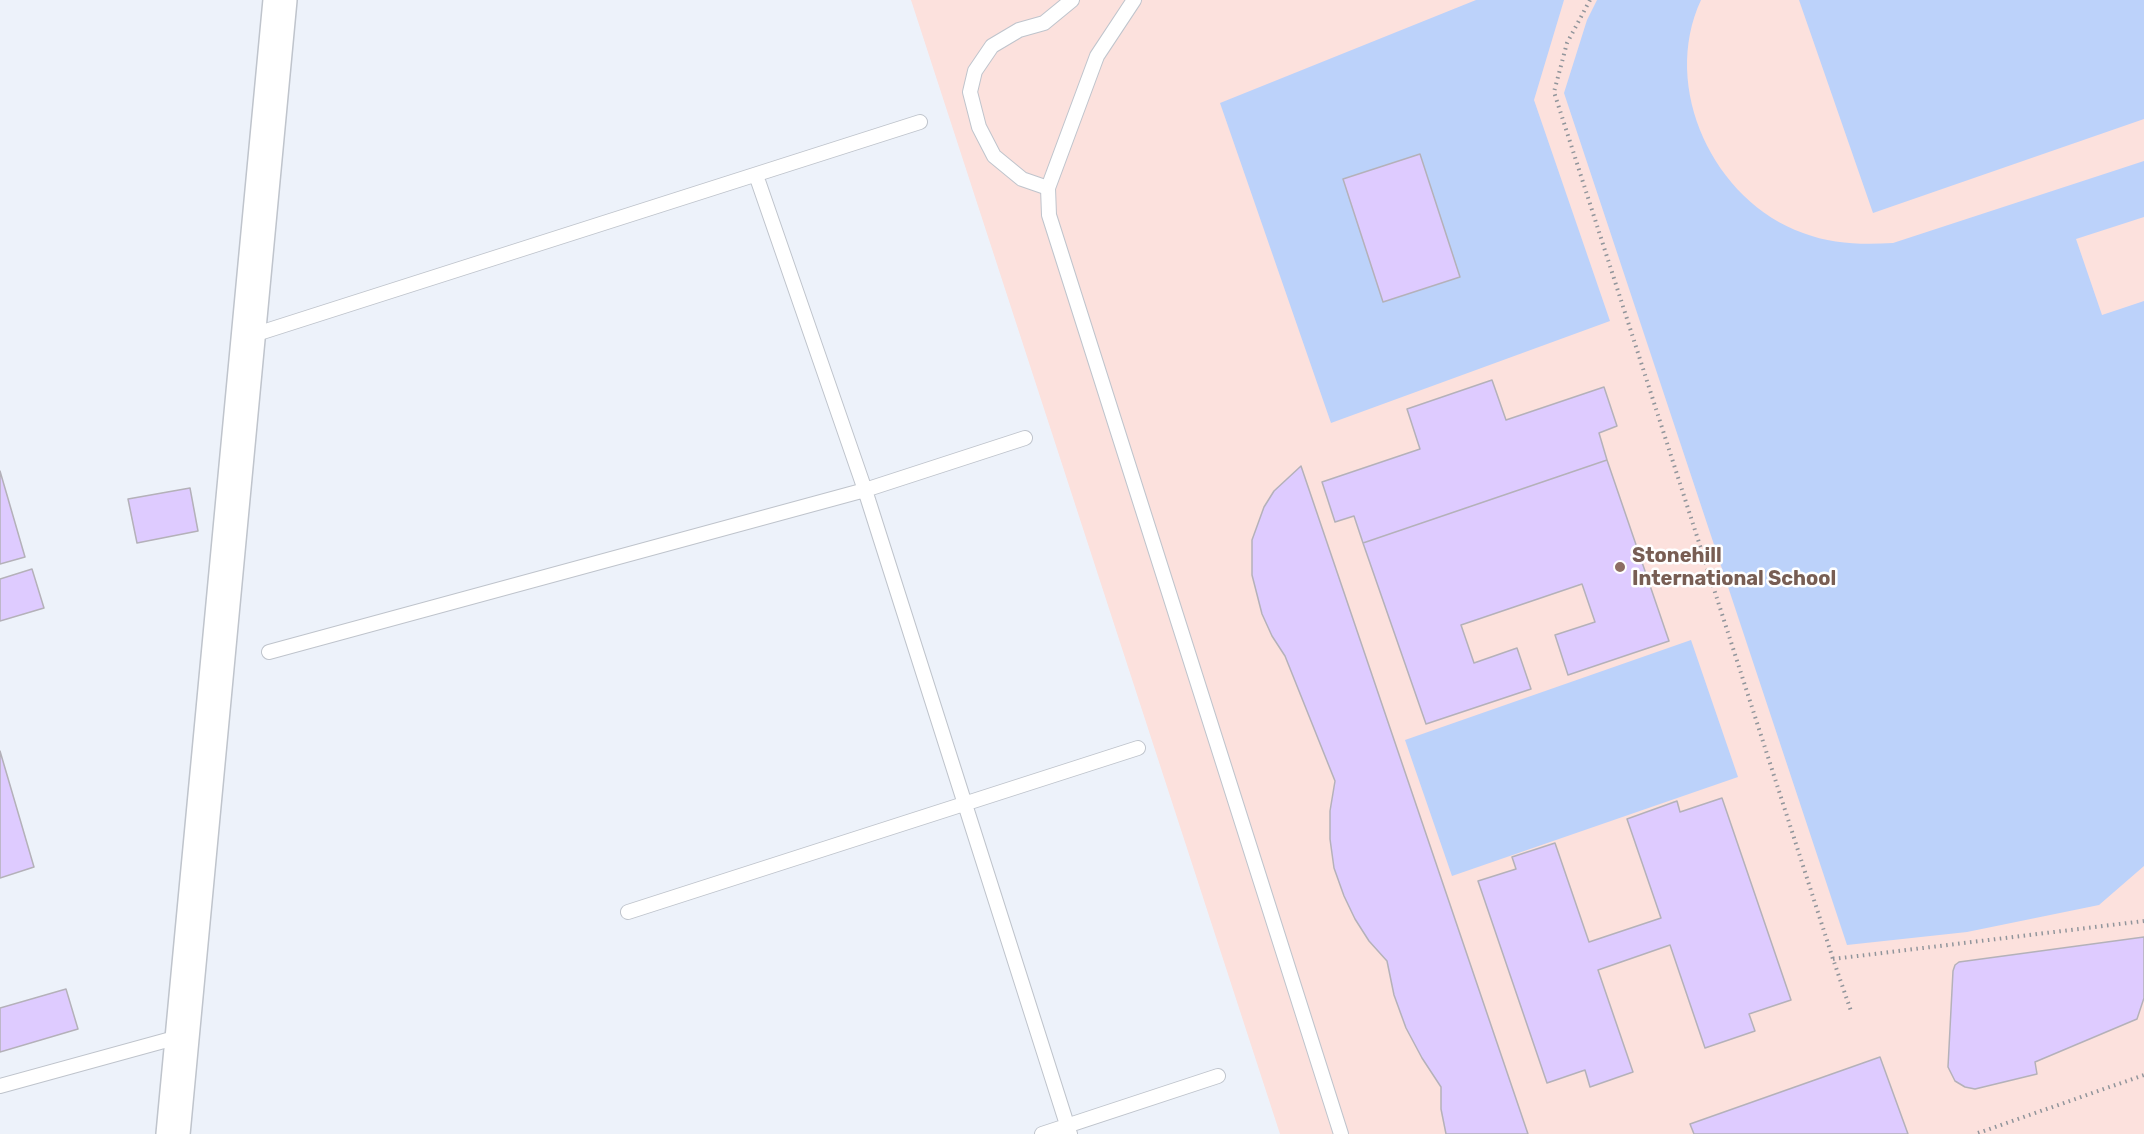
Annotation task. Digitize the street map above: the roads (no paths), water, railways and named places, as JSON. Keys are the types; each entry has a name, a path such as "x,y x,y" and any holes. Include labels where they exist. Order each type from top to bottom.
{"street":[{"path":"173,1134 280,0"}],"lane":[{"path":"1048,188 1022,179 994,156 979,127 970,92 975,71 992,46 1019,30 1044,23 1072,0"},
{"path":"1134,0 1097,56 1048,188 1048,215 1341,1134"},
{"path":"248,336 920,122"},
{"path":"756,175 865,490 1068,1130"},
{"path":"269,651 865,490 1026,438"},
{"path":"628,912 1138,748"},
{"path":"0,1086 182,1036"},
{"path":"1041,1134 1068,1130 1218,1076"}],"place":[{"name":"Stonehill International School","path":"1620,567"}]}
